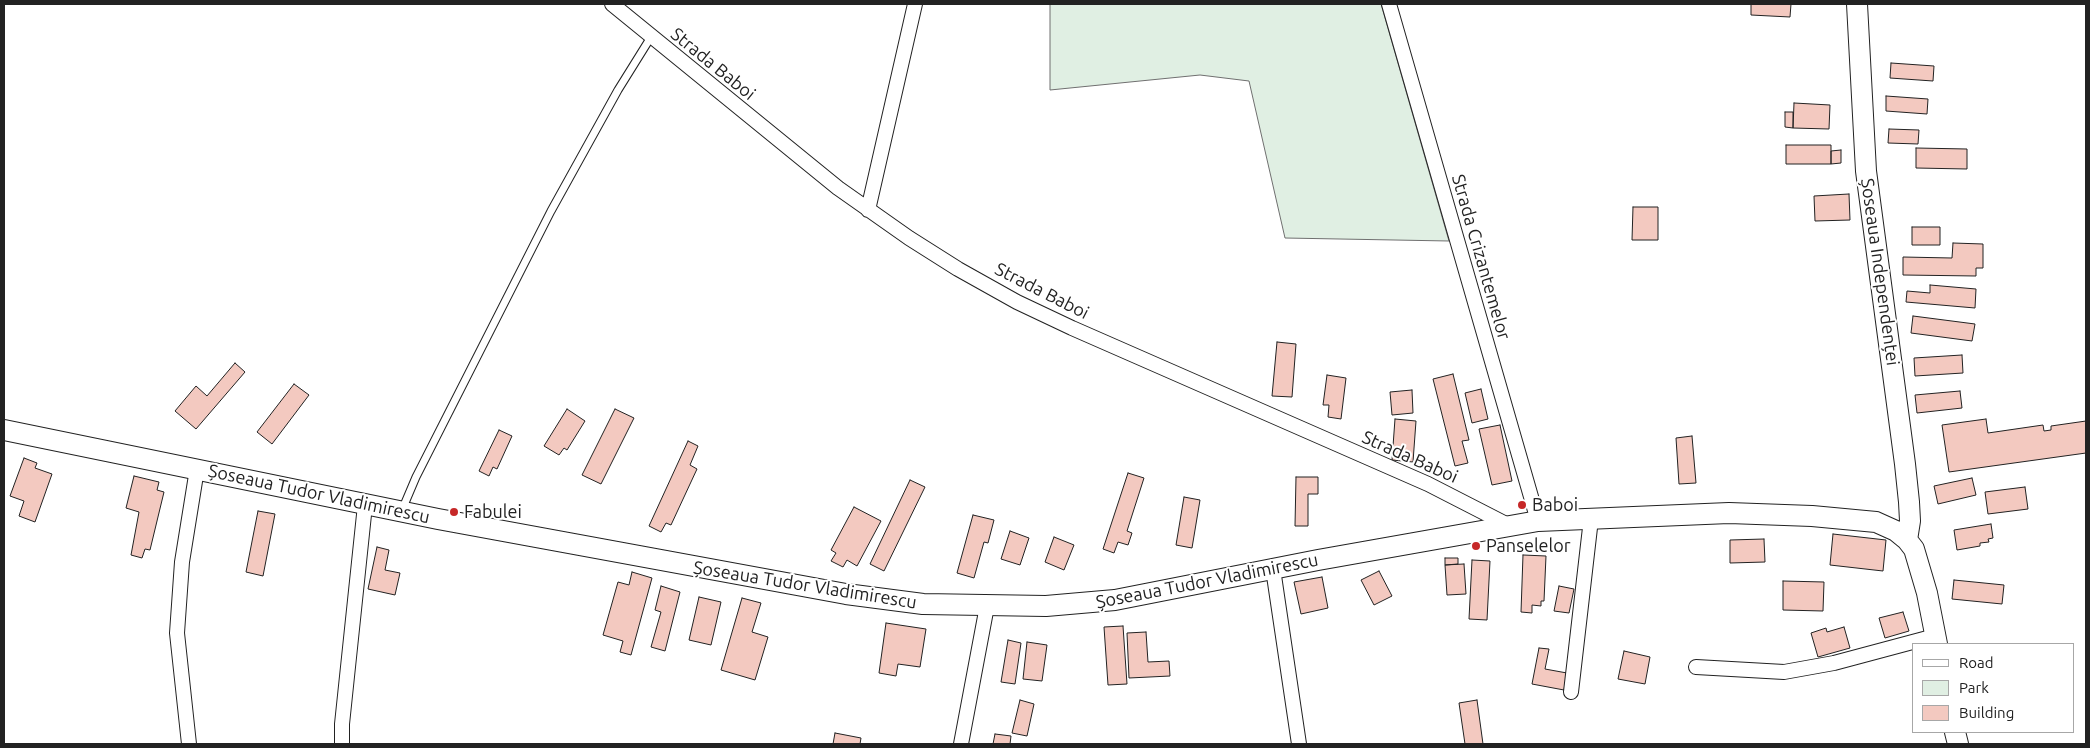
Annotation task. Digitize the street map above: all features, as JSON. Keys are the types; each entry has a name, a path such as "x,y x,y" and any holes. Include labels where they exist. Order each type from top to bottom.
{"main road":[{"name":"Șoseaua Independenței","path":"1857,4 1866,171 1905,464 1909,502 1907,540"},
{"name":"Șoseaua Tudor Vladimirescu","path":"4,430 364,505 846,594 923,604 1046,606 1115,600 1508,525 1538,521 1729,513 1812,516 1876,522 1887,526 1907,540"},
{"path":"1907,540 1914,549 1920,566 1936,640"}],"street":[{"name":"Strada Baboi","path":"612,4 770,134 868,210 958,269 1017,302 1428,484 1508,525"},
{"path":"868,210 914,4"},
{"name":"Strada Crizantemelor","path":"1389,4 1538,521"},
{"path":"189,744 177,633 182,562 197,469"},
{"path":"342,744 342,724 364,505"},
{"path":"1571,692 1591,519"},
{"path":"1273,569 1298,744"},
{"path":"961,744 987,606"},
{"path":"1923,643 1936,640"},
{"path":"1696,667 1784,672 1912,645"}],"lane":[{"path":"401,512 421,468 551,211 618,90 651,37"}],"green space":[{"path":"1050,4 1381,4 1449,241 1285,238 1249,81 1200,75 1050,90"}],"building":[{"path":"1751,4 1791,4 1790,17 1751,15"},
{"path":"1891,63 1934,66 1933,81 1890,78"},
{"path":"1886,96 1928,99 1927,114 1886,111"},
{"path":"1794,103 1830,105 1829,129 1793,128"},
{"path":"1785,112 1793,112 1793,128 1785,127"},
{"path":"1889,129 1919,130 1918,144 1888,143"},
{"path":"1786,145 1831,145 1831,164 1786,164"},
{"path":"1916,148 1967,149 1967,169 1916,168"},
{"path":"1841,150 1841,163 1831,164 1831,151"},
{"path":"1849,194 1850,220 1815,221 1814,196"},
{"path":"1633,207 1658,207 1658,240 1632,240"},
{"path":"1912,227 1940,227 1940,245 1912,245"},
{"path":"1953,243 1983,244 1983,268 1976,268 1976,276 1903,275 1903,257 1952,258"},
{"path":"1930,285 1976,289 1975,308 1906,302 1907,291 1930,293"},
{"path":"1913,316 1975,324 1972,341 1911,333"},
{"path":"1277,342 1296,344 1292,397 1272,396"},
{"path":"1962,355 1963,373 1915,376 1914,358"},
{"path":"235,363 245,372 196,429 175,411 196,386 207,396"},
{"path":"1453,374 1469,440 1462,441 1468,463 1455,466 1433,379"},
{"path":"1327,375 1346,378 1341,419 1328,417 1329,405 1323,405"},
{"path":"294,384 309,395 272,444 257,432"},
{"path":"1481,389 1488,419 1472,423 1465,393"},
{"path":"1412,390 1413,413 1392,415 1390,392"},
{"path":"1960,391 1962,408 1917,413 1915,395"},
{"path":"567,409 585,421 567,450 564,448 559,455 544,446"},
{"path":"615,409 634,418 601,484 582,475"},
{"path":"1395,419 1416,421 1413,462 1392,460"},
{"path":"1986,419 1988,433 2043,425 2044,431 2051,430 2051,426 2086,421 2086,453 1949,472 1942,425"},
{"path":"1500,425 1512,481 1492,485 1479,429"},
{"path":"499,430 512,436 497,469 493,467 489,476 479,471"},
{"path":"1692,436 1696,483 1679,484 1676,438"},
{"path":"688,441 698,446 690,465 697,469 671,525 666,523 661,532 649,526"},
{"path":"24,458 37,463 35,468 52,474 35,522 19,516 24,501 10,496"},
{"path":"1128,473 1144,478 1127,531 1132,533 1128,545 1118,542 1114,553 1103,549"},
{"path":"134,476 159,482 157,490 164,492 150,550 145,549 142,558 131,555 139,512 126,508"},
{"path":"1296,477 1318,477 1318,494 1308,494 1308,526 1295,526"},
{"path":"1972,478 1976,495 1938,504 1934,486"},
{"path":"910,480 925,487 884,571 870,564"},
{"path":"2025,487 2028,509 1988,514 1985,492"},
{"path":"1184,497 1200,500 1192,548 1176,545"},
{"path":"854,507 881,521 857,566 847,560 843,567 831,561 836,553 831,550"},
{"path":"258,511 275,514 263,576 246,572"},
{"path":"973,515 994,520 988,543 984,542 974,578 957,573"},
{"path":"1991,524 1993,538 1988,539 1989,542 1980,543 1980,546 1957,550 1954,530"},
{"path":"1010,531 1029,538 1020,565 1001,559"},
{"path":"1833,534 1886,540 1883,571 1830,565"},
{"path":"1054,537 1074,545 1064,570 1045,562"},
{"path":"1764,539 1765,562 1730,563 1730,540"},
{"path":"377,547 389,550 385,570 400,573 395,595 368,589"},
{"path":"1523,555 1546,556 1544,601 1541,601 1541,606 1532,605 1532,613 1521,612"},
{"path":"1445,558 1458,558 1458,564 1445,565"},
{"path":"1472,560 1490,561 1487,620 1469,619"},
{"path":"1464,564 1466,594 1447,595 1445,565"},
{"path":"1379,571 1392,596 1374,605 1361,580"},
{"path":"632,572 652,578 631,655 620,652 623,641 603,635 618,582 629,585"},
{"path":"1322,577 1328,608 1301,614 1294,582"},
{"path":"1954,580 2004,585 2002,604 1952,599"},
{"path":"1783,581 1824,582 1823,611 1783,610"},
{"path":"661,586 680,592 665,651 651,647 661,612 655,610"},
{"path":"1559,586 1574,589 1569,613 1554,611"},
{"path":"699,597 721,602 711,645 689,640"},
{"path":"742,598 761,603 752,632 768,637 755,680 721,670"},
{"path":"1903,612 1909,631 1885,638 1879,618"},
{"path":"886,623 926,629 920,667 898,664 896,676 879,673"},
{"path":"1123,626 1127,684 1108,685 1104,627"},
{"path":"1844,627 1850,648 1818,657 1811,633 1826,628 1827,632"},
{"path":"1146,632 1148,662 1169,661 1170,676 1129,678 1127,633"},
{"path":"1008,640 1021,643 1015,684 1001,682"},
{"path":"1027,642 1047,645 1042,681 1023,679"},
{"path":"1539,648 1549,649 1545,669 1567,673 1564,690 1532,684"},
{"path":"1624,651 1650,657 1645,684 1618,679"},
{"path":"1020,700 1034,704 1027,736 1012,733"},
{"path":"1477,700 1483,744 1465,744 1459,703"},
{"path":"835,733 861,738 860,744 833,744"},
{"path":"995,734 1011,736 1010,744 993,744"}],"place":[{"name":"Baboi","path":"1522,505"},
{"name":"Fabulei","path":"454,512"},
{"name":"Panselelor","path":"1476,546"}]}
